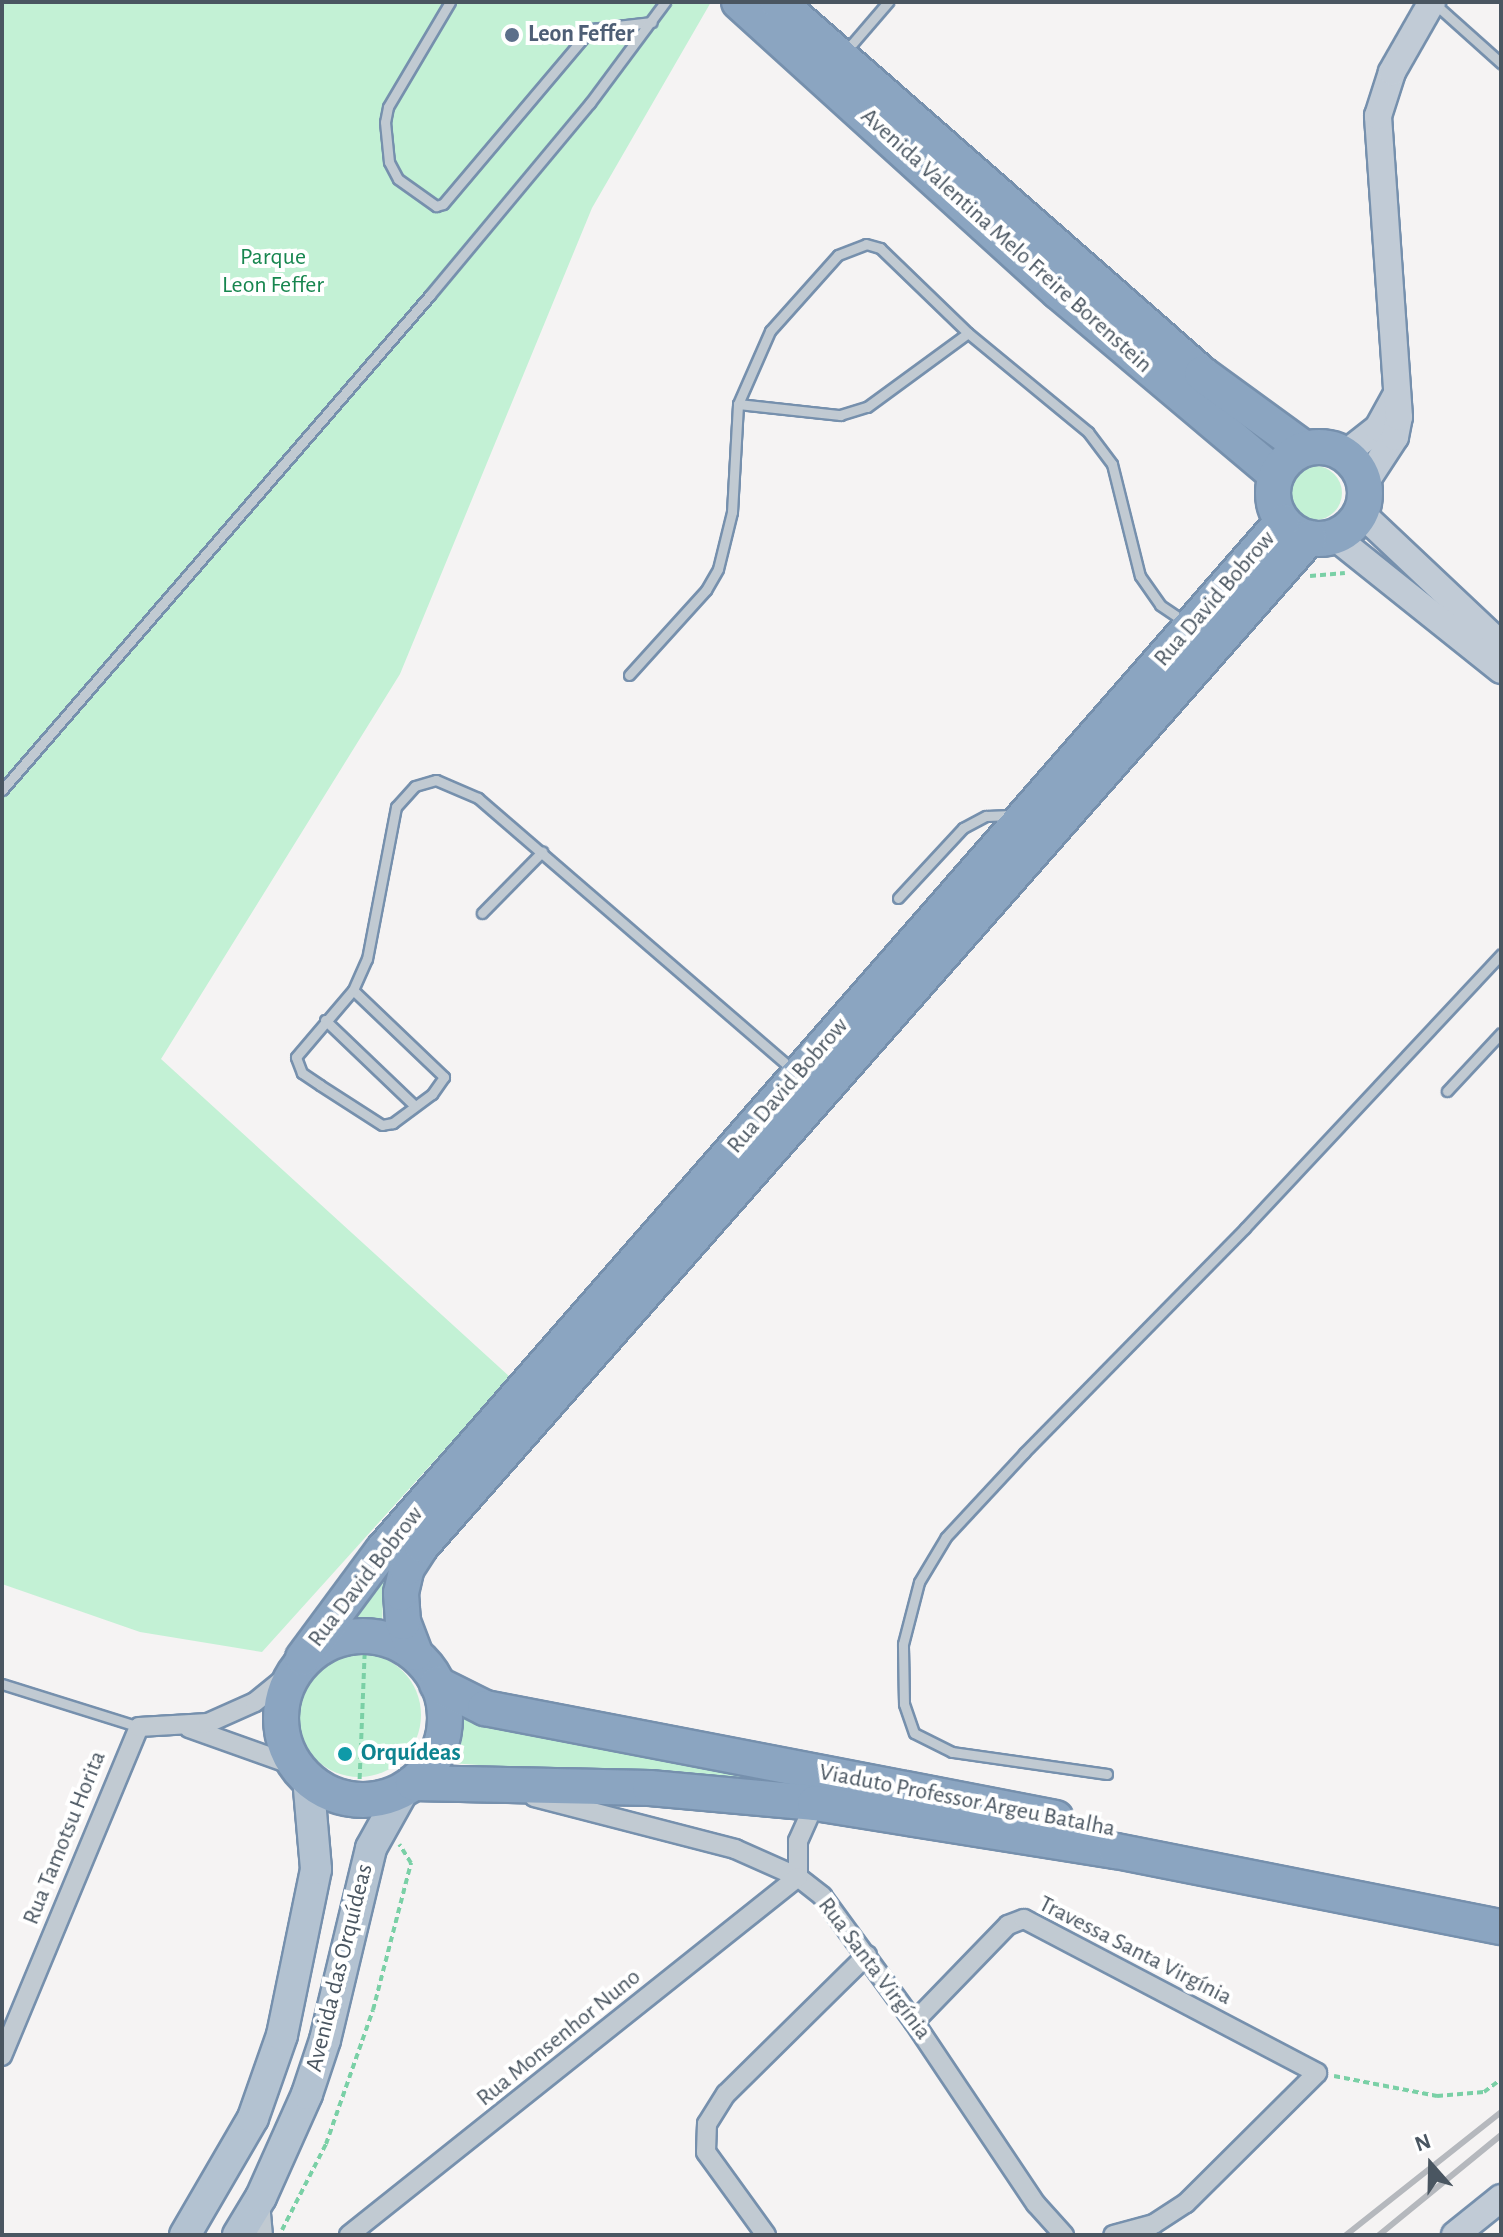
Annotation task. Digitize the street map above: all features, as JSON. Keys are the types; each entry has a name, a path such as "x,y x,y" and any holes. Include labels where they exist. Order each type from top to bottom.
{"highway":[{"name":"Avenida Valentina Melo Freire Borenstein","path":"739,2 1059,292 1276,475"},
{"name":"Avenida Valentina Melo Freire Borenstein","path":"778,2 1202,374 1305,449"},
{"path":"1327,447 1345,454 1363,498 1309,532 1273,500 1276,475 1305,449 1327,447"},
{"name":"Rua David Bobrow","path":"302,1772 282,1724 297,1665 383,1550 1191,626 1309,532"},
{"name":"Rua David Bobrow","path":"409,1786 430,1764 443,1735 444,1704 437,1684 415,1653 403,1622 401,1593 407,1568 422,1545 1309,532"},
{"name":"Rua David Bobrow","path":"297,1665 329,1644 363,1637 415,1653"},
{"name":"Viaduto Professor Argeu Batalha","path":"437,1684 485,1708 1123,1842 1501,1927"},
{"path":"302,1772 331,1793 356,1799 409,1786"},
{"name":"Viaduto Professor Argeu Batalha","path":"495,1783 650,1788 815,1803 1123,1842 1501,1910"},
{"name":"Rua Santa Virgínia","path":"409,1786 495,1783"}],"main road":[{"path":"1432,2 1392,72 1378,116 1398,430 1363,498 1501,645"},
{"path":"1345,454 1378,428 1396,396"},
{"path":"1309,532 1501,670"},
{"name":"Avenida das Orquídeas","path":"185,2235 253,2118 282,2035 316,1869 302,1772"},
{"name":"Avenida das Orquídeas","path":"238,2235 261,2197 325,2040 371,1848 409,1786"},
{"path":"1455,2235 1501,2198"}],"street":[{"path":"139,1727 186,1727 255,1702 297,1665"},
{"name":"Rua Tamotsu Horita","path":"2,2056 139,1727"},
{"path":"186,1727 302,1772"},
{"name":"Rua Santa Virgínia","path":"495,1783 735,1849 798,1877 822,1896 914,2022 1036,2204 1064,2235"},
{"path":"798,1877 798,1841 815,1803"},
{"name":"Rua Monsenhor Nuno","path":"349,2235 798,1877"},
{"name":"Travessa Santa Virgínia","path":"914,2022 1008,1925 1024,1919 1317,2073"},
{"path":"766,2235 706,2152 707,2124 726,2094 867,1955"},
{"path":"1113,2235 1154,2224 1186,2203 1317,2073"},
{"path":"261,2197 263,2235"}],"lane":[{"path":"450,2 388,107 385,122 389,162 398,179 436,206 443,204 591,29 652,22"},
{"path":"2,790 430,295 665,2"},
{"path":"840,58 888,2"},
{"path":"1432,2 1501,63"},
{"path":"629,675 706,590 718,569 732,512 738,404 770,331 853,245 880,248 968,333 1088,432 1112,464 1140,576 1160,605 1191,626"},
{"path":"738,404 840,415 867,407 968,333"},
{"path":"353,990 441,1070 442,1085 415,1106 382,1125 302,1073 296,1057 353,990 367,959 396,807 415,786 436,780 454,785 478,798 798,1074"},
{"path":"898,898 963,828 986,816 1024,816"},
{"path":"482,913 542,852"},
{"path":"1107,1774 952,1752 914,1733 904,1704 903,1644 919,1582 946,1537 1245,1228 1501,954"},
{"path":"325,1020 415,1106"},
{"path":"1447,1091 1501,1033"},
{"path":"2,1684 139,1727"}],"path":[{"path":"1317,2073 1437,2096 1484,2092 1501,2079"}],"green space":[{"name":"Parque Leon Feffer","path":"2,2 711,2 592,208 400,674 161,1059 510,1377 262,1652 140,1632 2,1584"},
{"path":"1315,466 1334,474 1342,493 1334,512 1315,520 1296,512 1288,493 1296,474"},
{"path":"396,1554 383,1595 382,1628 344,1625"},
{"path":"359,1653 383,1658 403,1671 416,1691 421,1715 416,1739 403,1759 383,1772 359,1777 335,1772 315,1759 302,1739 297,1715 302,1691 315,1671 335,1658"},
{"path":"451,1708 807,1779 805,1789 437,1762 448,1739"}],"railway":[{"path":"1346,2235 1501,2112"},
{"path":"1379,2235 1501,2135"}],"place":[{"name":"Leon Feffer","path":"512,35"},
{"name":"Orquídeas","path":"345,1754"}]}
